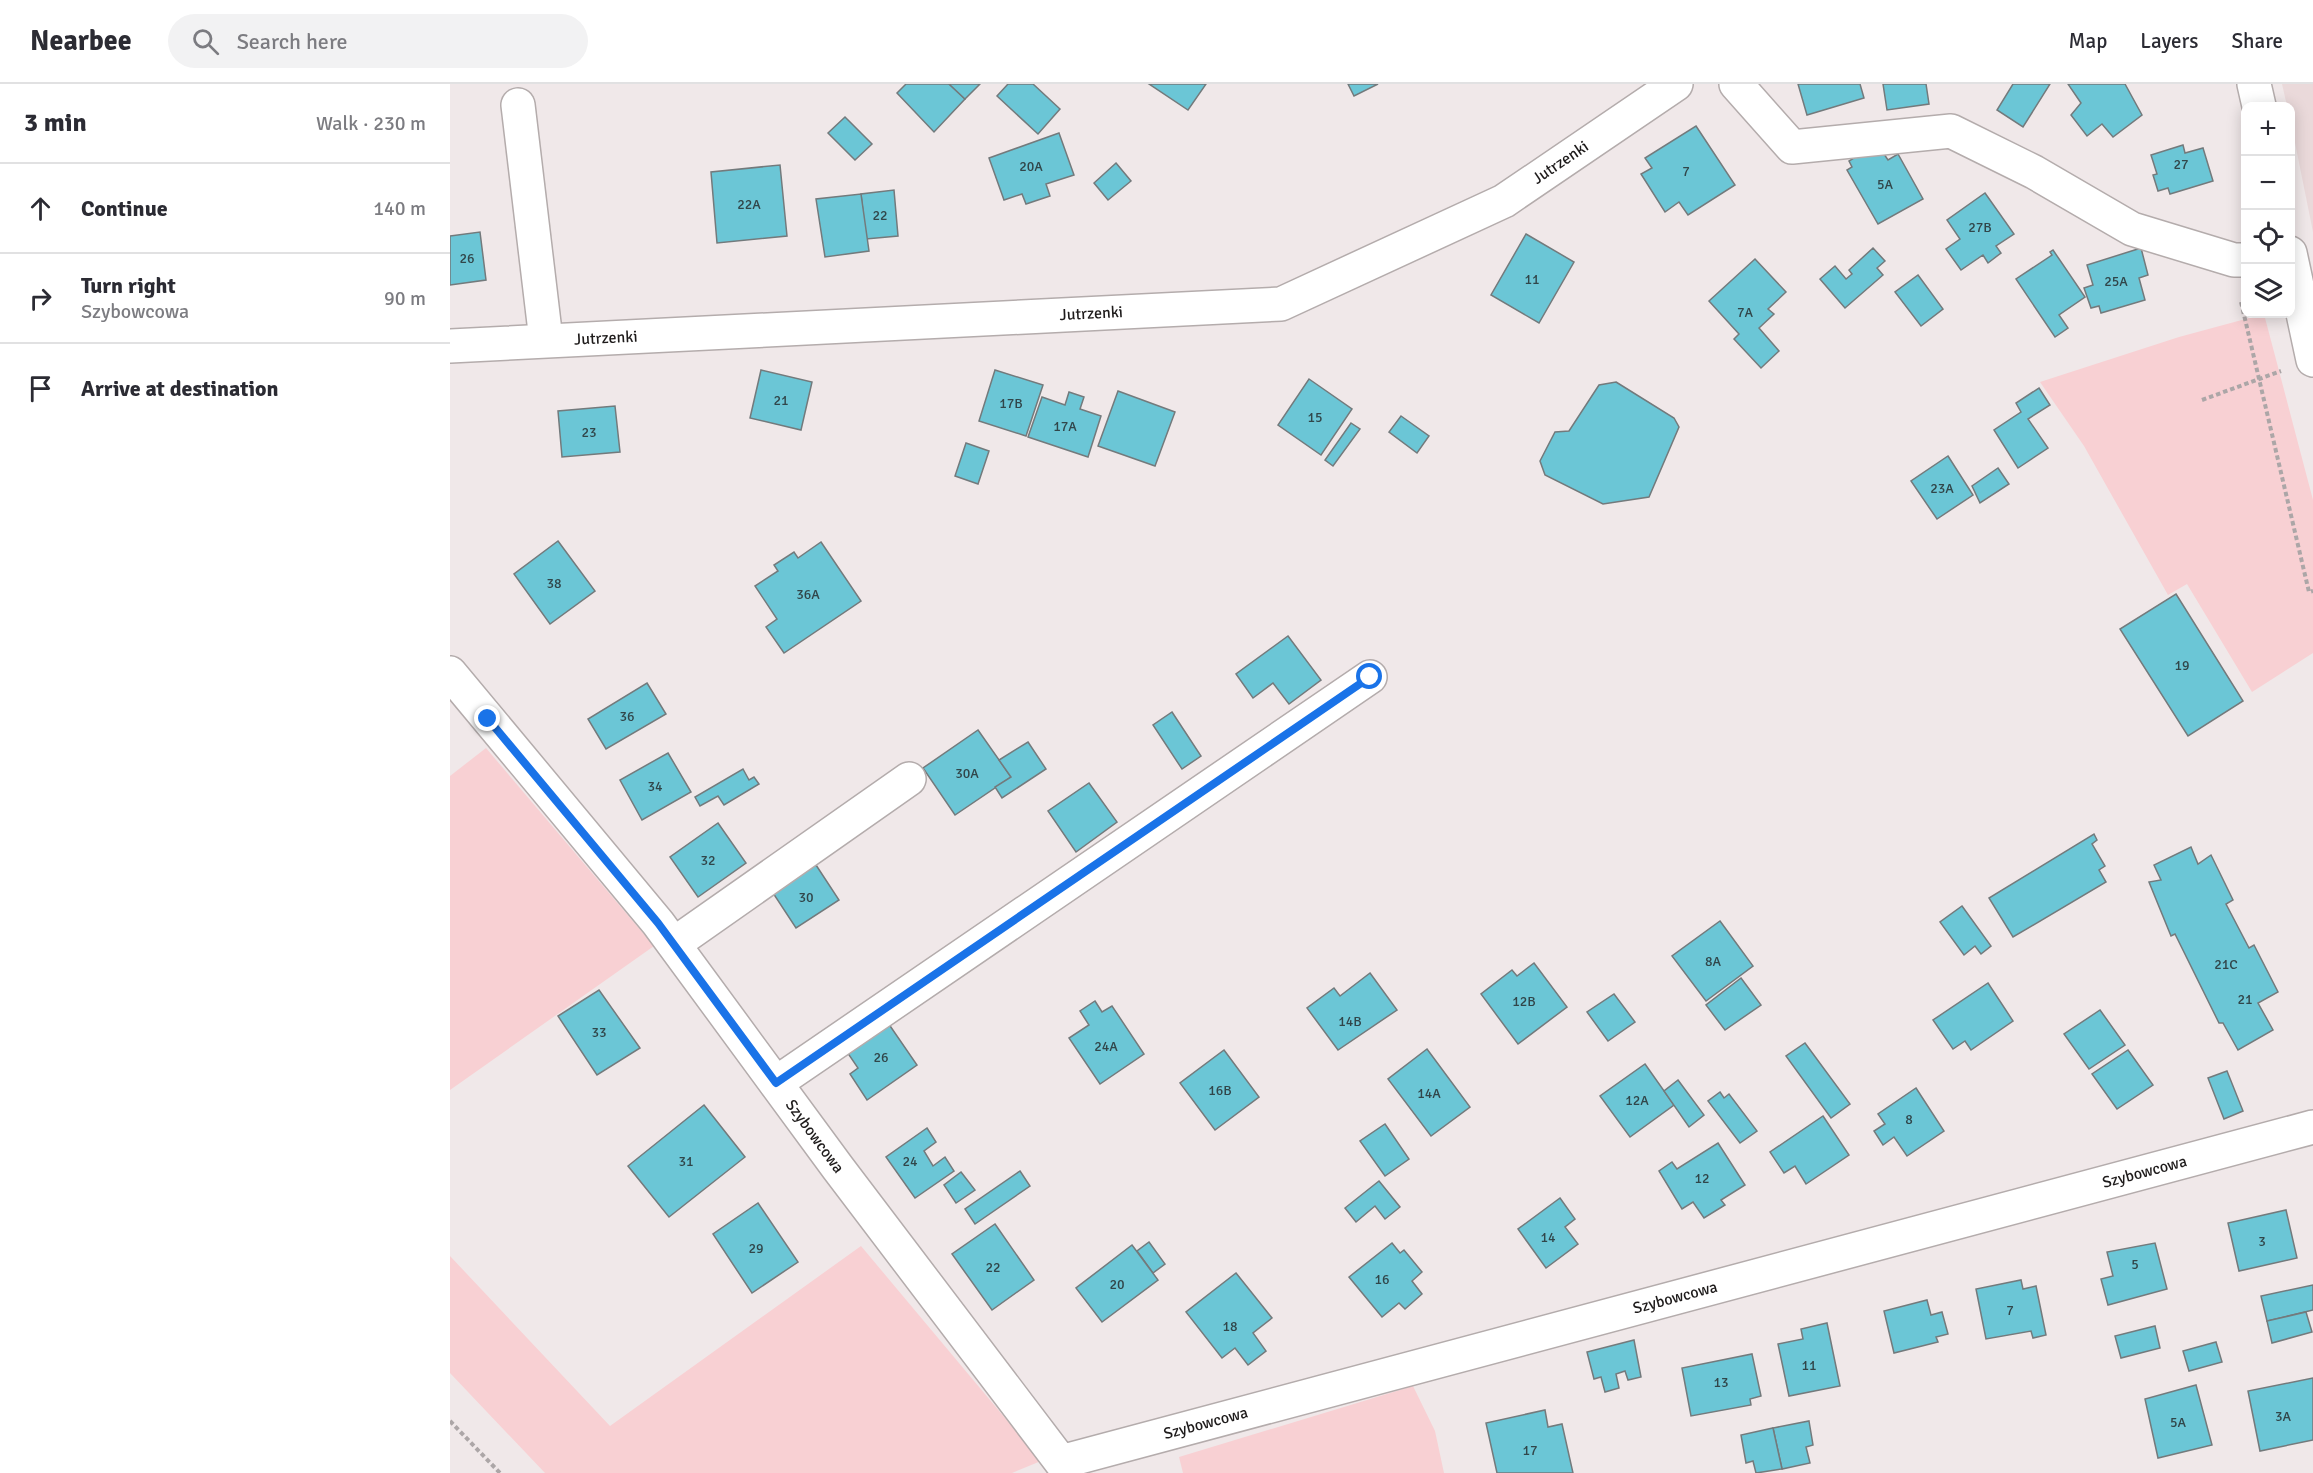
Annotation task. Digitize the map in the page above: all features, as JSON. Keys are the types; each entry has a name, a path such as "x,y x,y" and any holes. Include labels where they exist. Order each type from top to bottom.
{"street":[{"name":"Jutrzenki","path":"450,346 546,339 732,334 1281,304 1504,201 1676,84"},
{"path":"1736,84 1792,147 1951,131 2034,172 2132,229 2234,260 2241,260"},
{"path":"2254,84 2258,102"},
{"path":"518,105 546,339"},
{"path":"2292,264 2301,364"},
{"name":"Szybowcowa","path":"450,674 674,944 1061,1462 2313,1128"},
{"path":"776,1083 1370,677"},
{"path":"674,944 909,779"}],"path":[{"path":"2245,318 2309,592 2313,591"},
{"path":"2202,400 2301,364"},
{"path":"450,1421 500,1473"}],"shaded area":[{"path":"2282,84 2313,84 2313,232 2295,143 2295,102 2286,102"},
{"path":"2249,318 2265,318 2313,500 2313,653 2252,692 2187,584 2168,595 2084,446 2040,382 2179,337"},
{"path":"486,748 654,946 450,1090 450,776"},
{"path":"861,1246 1041,1461 1012,1473 545,1473 450,1373 450,1256 610,1426"},
{"path":"1413,1386 1435,1431 1444,1473 1183,1473 1179,1457"}],"building":[{"path":"906,84 949,84 965,99 934,132 897,93"},
{"path":"949,84 980,84 965,99"},
{"path":"1008,84 1033,84 1060,109 1038,134 997,96"},
{"path":"1149,84 1206,84 1188,110"},
{"path":"1348,84 1378,84 1354,96"},
{"path":"1798,84 1860,84 1864,98 1807,115"},
{"path":"1883,84 1926,84 1929,104 1887,110"},
{"path":"2013,84 2050,84 2023,127 1997,110"},
{"path":"2068,84 2125,84 2142,115 2113,137 2102,124 2087,136 2071,115 2081,103"},
{"path":"845,117 872,144 855,160 828,133"},
{"path":"1696,126 1735,185 1688,215 1679,202 1665,212 1641,174 1652,168 1645,158"},
{"path":"1059,133 1074,175 1046,184 1050,196 1026,204 1022,194 1004,200 989,158"},
{"path":"2183,145 2185,153 2203,148 2213,181 2170,194 2168,188 2158,191 2153,175 2157,174 2151,155"},
{"path":"1868,149 1872,156 1882,151 1888,160 1898,154 1923,199 1878,224 1847,170 1852,167 1849,161"},
{"path":"1116,163 1131,181 1108,200 1094,183"},
{"path":"780,165 787,236 717,243 711,172"},
{"path":"894,190 898,236 866,239 861,194"},
{"path":"1985,193 2014,234 1996,246 2001,253 1988,263 1983,255 1961,270 1946,249 1960,239 1947,220"},
{"path":"861,194 869,251 825,257 816,199"},
{"path":"480,232 486,280 450,285 450,236"},
{"path":"1526,234 1574,262 1539,323 1491,295"},
{"path":"1873,248 1885,261 1877,268 1883,275 1845,308 1820,279 1835,266 1846,279 1852,274 1849,270"},
{"path":"2141,248 2148,275 2139,278 2145,300 2101,313 2099,306 2091,308 2084,288 2093,285 2087,265"},
{"path":"2053,250 2085,297 2059,315 2068,328 2055,337 2016,279 2052,255 2050,252"},
{"path":"1755,259 1786,292 1768,309 1774,314 1759,328 1779,351 1761,368 1734,339 1739,334 1709,301"},
{"path":"1918,275 1943,309 1921,326 1895,292"},
{"path":"761,370 812,382 801,430 750,418"},
{"path":"995,370 1043,385 1026,436 979,421"},
{"path":"1309,379 1352,409 1321,455 1278,425"},
{"path":"1616,382 1674,418 1679,427 1649,497 1603,504 1545,475 1540,461 1555,432 1569,431 1599,385"},
{"path":"2039,388 2050,405 2028,419 2048,448 2018,468 1994,430 2021,412 2016,403"},
{"path":"1118,391 1175,412 1155,466 1098,446"},
{"path":"1069,392 1084,397 1080,409 1101,416 1088,457 1028,437 1042,397 1065,405"},
{"path":"615,406 620,452 562,457 558,411"},
{"path":"1401,416 1429,436 1417,453 1389,432"},
{"path":"1351,423 1360,429 1333,466 1325,460"},
{"path":"966,443 989,451 978,484 955,476"},
{"path":"1948,456 1973,495 1937,519 1911,481"},
{"path":"1998,468 2009,484 1980,503 1972,486"},
{"path":"558,541 595,591 550,624 514,574"},
{"path":"821,542 861,601 784,653 766,627 777,619 755,586 778,571 774,565 794,552 798,558"},
{"path":"2176,594 2243,701 2188,736 2120,629"},
{"path":"1288,636 1321,680 1289,704 1273,683 1253,698 1236,674"},
{"path":"647,683 666,714 606,749 588,719"},
{"path":"1172,712 1201,756 1182,769 1153,725"},
{"path":"978,730 1011,777 955,815 923,768"},
{"path":"1028,742 1046,769 1002,798 995,787 1011,777 999,760"},
{"path":"668,753 691,792 642,820 620,780"},
{"path":"743,769 749,780 754,777 759,784 724,805 718,796 700,806 695,797"},
{"path":"1089,783 1117,822 1076,852 1048,811"},
{"path":"718,823 746,863 698,897 670,857"},
{"path":"2094,834 2097,840 2092,844 2105,866 2099,870 2106,882 2013,937 1989,898"},
{"path":"2191,847 2198,864 2211,855 2233,900 2226,904 2249,948 2254,945 2278,992 2258,1003 2273,1030 2238,1050 2223,1023 2219,1023 2175,934 2171,936 2149,882 2161,880 2154,865"},
{"path":"816,865 839,900 796,928 773,893"},
{"path":"1962,906 1991,946 1981,954 1975,946 1964,955 1940,922"},
{"path":"1720,921 1753,966 1706,1001 1672,956"},
{"path":"1534,963 1567,1007 1518,1044 1481,994 1512,970 1517,976"},
{"path":"1370,973 1397,1010 1338,1050 1307,1008 1334,988 1340,996"},
{"path":"1741,978 1761,1005 1725,1030 1706,1005"},
{"path":"1988,983 2013,1021 1971,1050 1965,1041 1953,1049 1933,1020"},
{"path":"599,990 640,1048 597,1075 558,1016"},
{"path":"1614,994 1635,1022 1608,1041 1587,1012"},
{"path":"1095,1001 1102,1012 1112,1006 1144,1054 1100,1084 1069,1038 1089,1025 1080,1011"},
{"path":"2100,1010 2125,1045 2089,1069 2064,1034"},
{"path":"886,1020 917,1065 867,1100 850,1074 858,1068 845,1049"},
{"path":"1805,1043 1850,1104 1831,1118 1786,1056"},
{"path":"1427,1049 1470,1107 1431,1136 1388,1079"},
{"path":"1224,1050 1259,1097 1215,1130 1180,1083"},
{"path":"2128,1050 2153,1085 2117,1109 2092,1074"},
{"path":"1645,1064 1674,1105 1630,1137 1600,1096"},
{"path":"2227,1071 2243,1111 2224,1119 2208,1078"},
{"path":"1678,1080 1704,1115 1689,1127 1664,1091"},
{"path":"1916,1088 1944,1131 1907,1156 1894,1137 1883,1145 1874,1131 1885,1124 1878,1114"},
{"path":"1720,1092 1724,1098 1729,1094 1757,1131 1740,1143 1708,1101"},
{"path":"704,1105 745,1157 669,1217 628,1166"},
{"path":"1823,1116 1849,1155 1806,1184 1795,1166 1784,1173 1770,1152"},
{"path":"1385,1124 1409,1159 1385,1176 1360,1141"},
{"path":"927,1128 936,1142 924,1151 933,1166 945,1157 954,1171 915,1198 886,1157"},
{"path":"1718,1143 1745,1185 1721,1200 1725,1205 1704,1218 1693,1202 1682,1209 1659,1171 1672,1162 1677,1169"},
{"path":"1020,1171 1030,1186 975,1224 965,1209"},
{"path":"961,1172 975,1190 956,1203 944,1185"},
{"path":"1379,1181 1400,1207 1385,1219 1375,1206 1356,1222 1345,1208"},
{"path":"1560,1198 1575,1219 1565,1227 1578,1244 1546,1268 1518,1229"},
{"path":"758,1203 798,1262 752,1293 713,1234"},
{"path":"2286,1210 2297,1258 2239,1271 2228,1223"},
{"path":"995,1224 1034,1280 992,1310 952,1254"},
{"path":"1149,1242 1165,1264 1153,1273 1137,1251"},
{"path":"1392,1243 1400,1253 1404,1250 1422,1272 1412,1281 1422,1294 1405,1309 1399,1303 1382,1317 1349,1277"},
{"path":"2155,1243 2167,1289 2108,1305 2101,1279 2113,1276 2107,1252"},
{"path":"1132,1245 1158,1280 1102,1322 1076,1288"},
{"path":"1236,1273 1272,1318 1253,1333 1266,1351 1248,1365 1235,1348 1222,1358 1186,1312"},
{"path":"2021,1280 2023,1289 2036,1286 2046,1335 2033,1338 2031,1331 1986,1339 1976,1289"},
{"path":"2313,1285 2313,1310 2267,1321 2261,1296"},
{"path":"1927,1300 1931,1315 1942,1312 1948,1334 1936,1337 1938,1342 1894,1353 1884,1311"},
{"path":"2306,1312 2312,1332 2272,1343 2267,1321"},
{"path":"1827,1323 1840,1386 1789,1396 1778,1344 1803,1339 1801,1329"},
{"path":"2155,1326 2160,1348 2121,1358 2115,1336"},
{"path":"1634,1340 1641,1377 1628,1380 1625,1371 1616,1374 1619,1388 1605,1392 1601,1377 1594,1379 1587,1352"},
{"path":"2216,1342 2222,1362 2189,1371 2183,1351"},
{"path":"1752,1354 1761,1396 1750,1399 1751,1405 1691,1416 1682,1368"},
{"path":"2313,1378 2313,1440 2260,1451 2248,1391"},
{"path":"2196,1385 2212,1445 2158,1458 2145,1399"},
{"path":"1545,1410 1548,1427 1562,1424 1573,1473 1497,1473 1486,1423"},
{"path":"1809,1421 1813,1445 1806,1447 1810,1463 1782,1469 1773,1428"},
{"path":"1773,1428 1782,1469 1756,1473 1753,1461 1746,1463 1741,1435"}],"route":[{"path":"488,719 658,923 776,1083 1370,677"}]}
